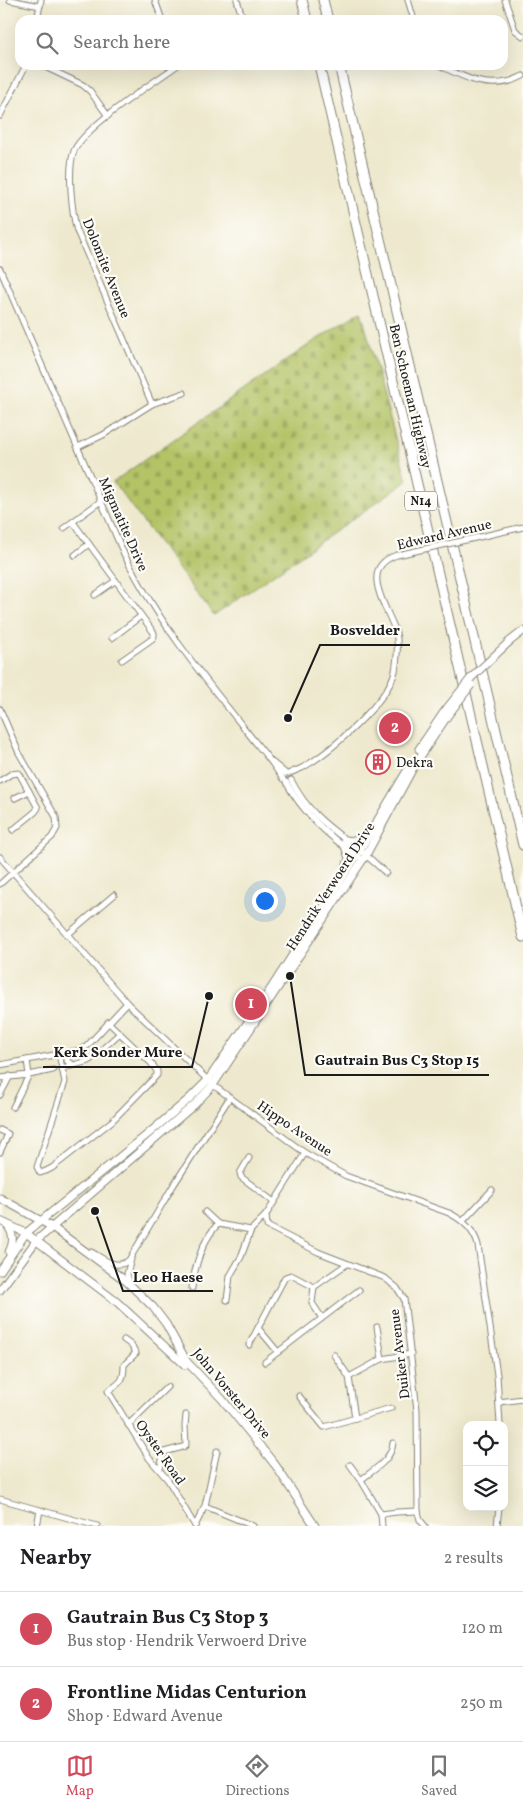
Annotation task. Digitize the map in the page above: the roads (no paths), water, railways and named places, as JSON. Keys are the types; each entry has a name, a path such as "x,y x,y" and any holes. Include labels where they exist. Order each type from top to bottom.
{"highway":[{"path":"303,0 307,15"},
{"path":"323,0 327,15"},
{"name":"Ben Schoeman Highway","path":"320,70 523,937"},
{"name":"Ben Schoeman Highway","path":"340,70 523,845"}],"main road":[{"name":"Hendrik Verwoerd Drive","path":"0,1271 26,1233 211,1083 358,853 426,738 471,678 523,631"},
{"name":"Hendrik Verwoerd Drive","path":"511,643 523,636"},
{"name":"Hendrik Verwoerd Drive","path":"0,1290 36,1241 195,1104 365,857 414,766 446,713"},
{"path":"345,872 349,858 345,843 367,838"},
{"name":"John Vorster Drive","path":"0,1198 52,1226 131,1286 160,1315 187,1362 276,1466 314,1526"},
{"name":"John Vorster Drive","path":"0,1221 26,1233 117,1302 184,1363 220,1401 255,1443 314,1526"},
{"path":"0,1267 13,1244 12,1232 7,1225"}],"street":[{"path":"10,0 41,3"},
{"path":"155,0 160,15"},
{"path":"237,0 242,15"},
{"path":"408,0 412,15"},
{"path":"506,0 515,30 523,36"},
{"path":"0,116 23,70"},
{"path":"52,70 83,85 108,116"},
{"name":"Dolomite Avenue","path":"152,404 77,231 73,212 71,171 74,151 82,138 108,116 171,70"},
{"path":"451,70 482,83 510,81 523,76"},
{"name":"Migmatite Drive","path":"0,269 124,554 149,600 183,650 272,763 287,778 301,805 316,822 386,873"},
{"path":"78,447 103,435 152,404 184,394"},
{"path":"64,528 101,502"},
{"path":"73,522 154,636 122,660"},
{"name":"Edward Avenue","path":"287,778 328,750 360,721 380,700 390,686 397,658 397,640 377,583 380,568 387,560 397,555 523,527"},
{"path":"76,555 89,544"},
{"path":"95,595 116,581"},
{"path":"112,638 141,616"},
{"path":"0,710 29,772 56,817 57,828 52,837 0,884"},
{"path":"0,781 18,772 37,809 14,830"},
{"path":"21,776 29,772"},
{"path":"15,798 29,791"},
{"name":"Hippo Avenue","path":"0,857 127,1003 211,1083 305,1153 346,1176 449,1213 463,1221"},
{"path":"67,935 114,895"},
{"path":"0,1065 81,1050 127,1003"},
{"path":"59,1054 65,1082 37,1166 40,1173 52,1168 112,1121 157,1075 151,1063 108,1022"},
{"path":"62,1068 90,1061 120,1033"},
{"path":"67,1053 67,1061 72,1066"},
{"path":"13,1107 29,1075 27,1060"},
{"path":"0,1078 53,1070"},
{"path":"0,1095 10,1076"},
{"path":"71,1241 116,1265 126,1262 133,1254 172,1186 230,1097"},
{"path":"0,1130 8,1134 0,1152"},
{"path":"226,1300 230,1276 239,1262 252,1229 266,1214 305,1153"},
{"path":"249,1158 240,1176 274,1202"},
{"path":"492,1190 463,1221 474,1235 478,1245 492,1339 500,1421"},
{"path":"205,1212 218,1224 252,1229 267,1226 266,1214"},
{"path":"192,1288 199,1254 218,1224"},
{"name":"Duiker Avenue","path":"267,1226 318,1252 385,1278 393,1284 404,1299 417,1410 418,1511 420,1520 425,1526"},
{"path":"131,1286 127,1274 133,1254"},
{"path":"322,1318 312,1303 314,1287 347,1264"},
{"path":"249,1345 286,1277 291,1275 314,1287"},
{"path":"265,1362 359,1290"},
{"path":"377,1327 382,1359"},
{"path":"258,1328 278,1352"},
{"name":"Oyster Road","path":"124,1340 136,1352 124,1365 125,1375 123,1378 108,1392 149,1458 168,1480 195,1526"},
{"path":"349,1377 382,1359 411,1354"},
{"path":"334,1356 349,1377 355,1418"},
{"path":"128,1425 167,1387"},
{"path":"299,1396 324,1427 391,1408"},
{"path":"499,1402 523,1399"},
{"path":"160,1469 164,1452 186,1445 186,1415"},
{"path":"361,1480 384,1462 392,1449 393,1443"},
{"path":"195,1526 205,1506 217,1451"},
{"path":"350,1465 381,1514 380,1523 382,1526"},
{"path":"0,1499 97,1526"},
{"path":"205,1506 253,1526"},
{"path":"37,1526 40,1510"},
{"path":"381,1514 418,1511"},
{"path":"498,1526 499,1511"}],"place":[{"name":"Bosvelder","path":"288,718"},
{"name":"Frontline Midas Centurion","path":"395,728"},
{"name":"Dekra","path":"378,762"},
{"name":"Gautrain Bus C3 Stop 15","path":"290,976"},
{"name":"Kerk Sonder Mure","path":"209,996"},
{"name":"Gautrain Bus C3 Stop 3","path":"251,1004"},
{"name":"Leo Haese","path":"95,1211"}]}
